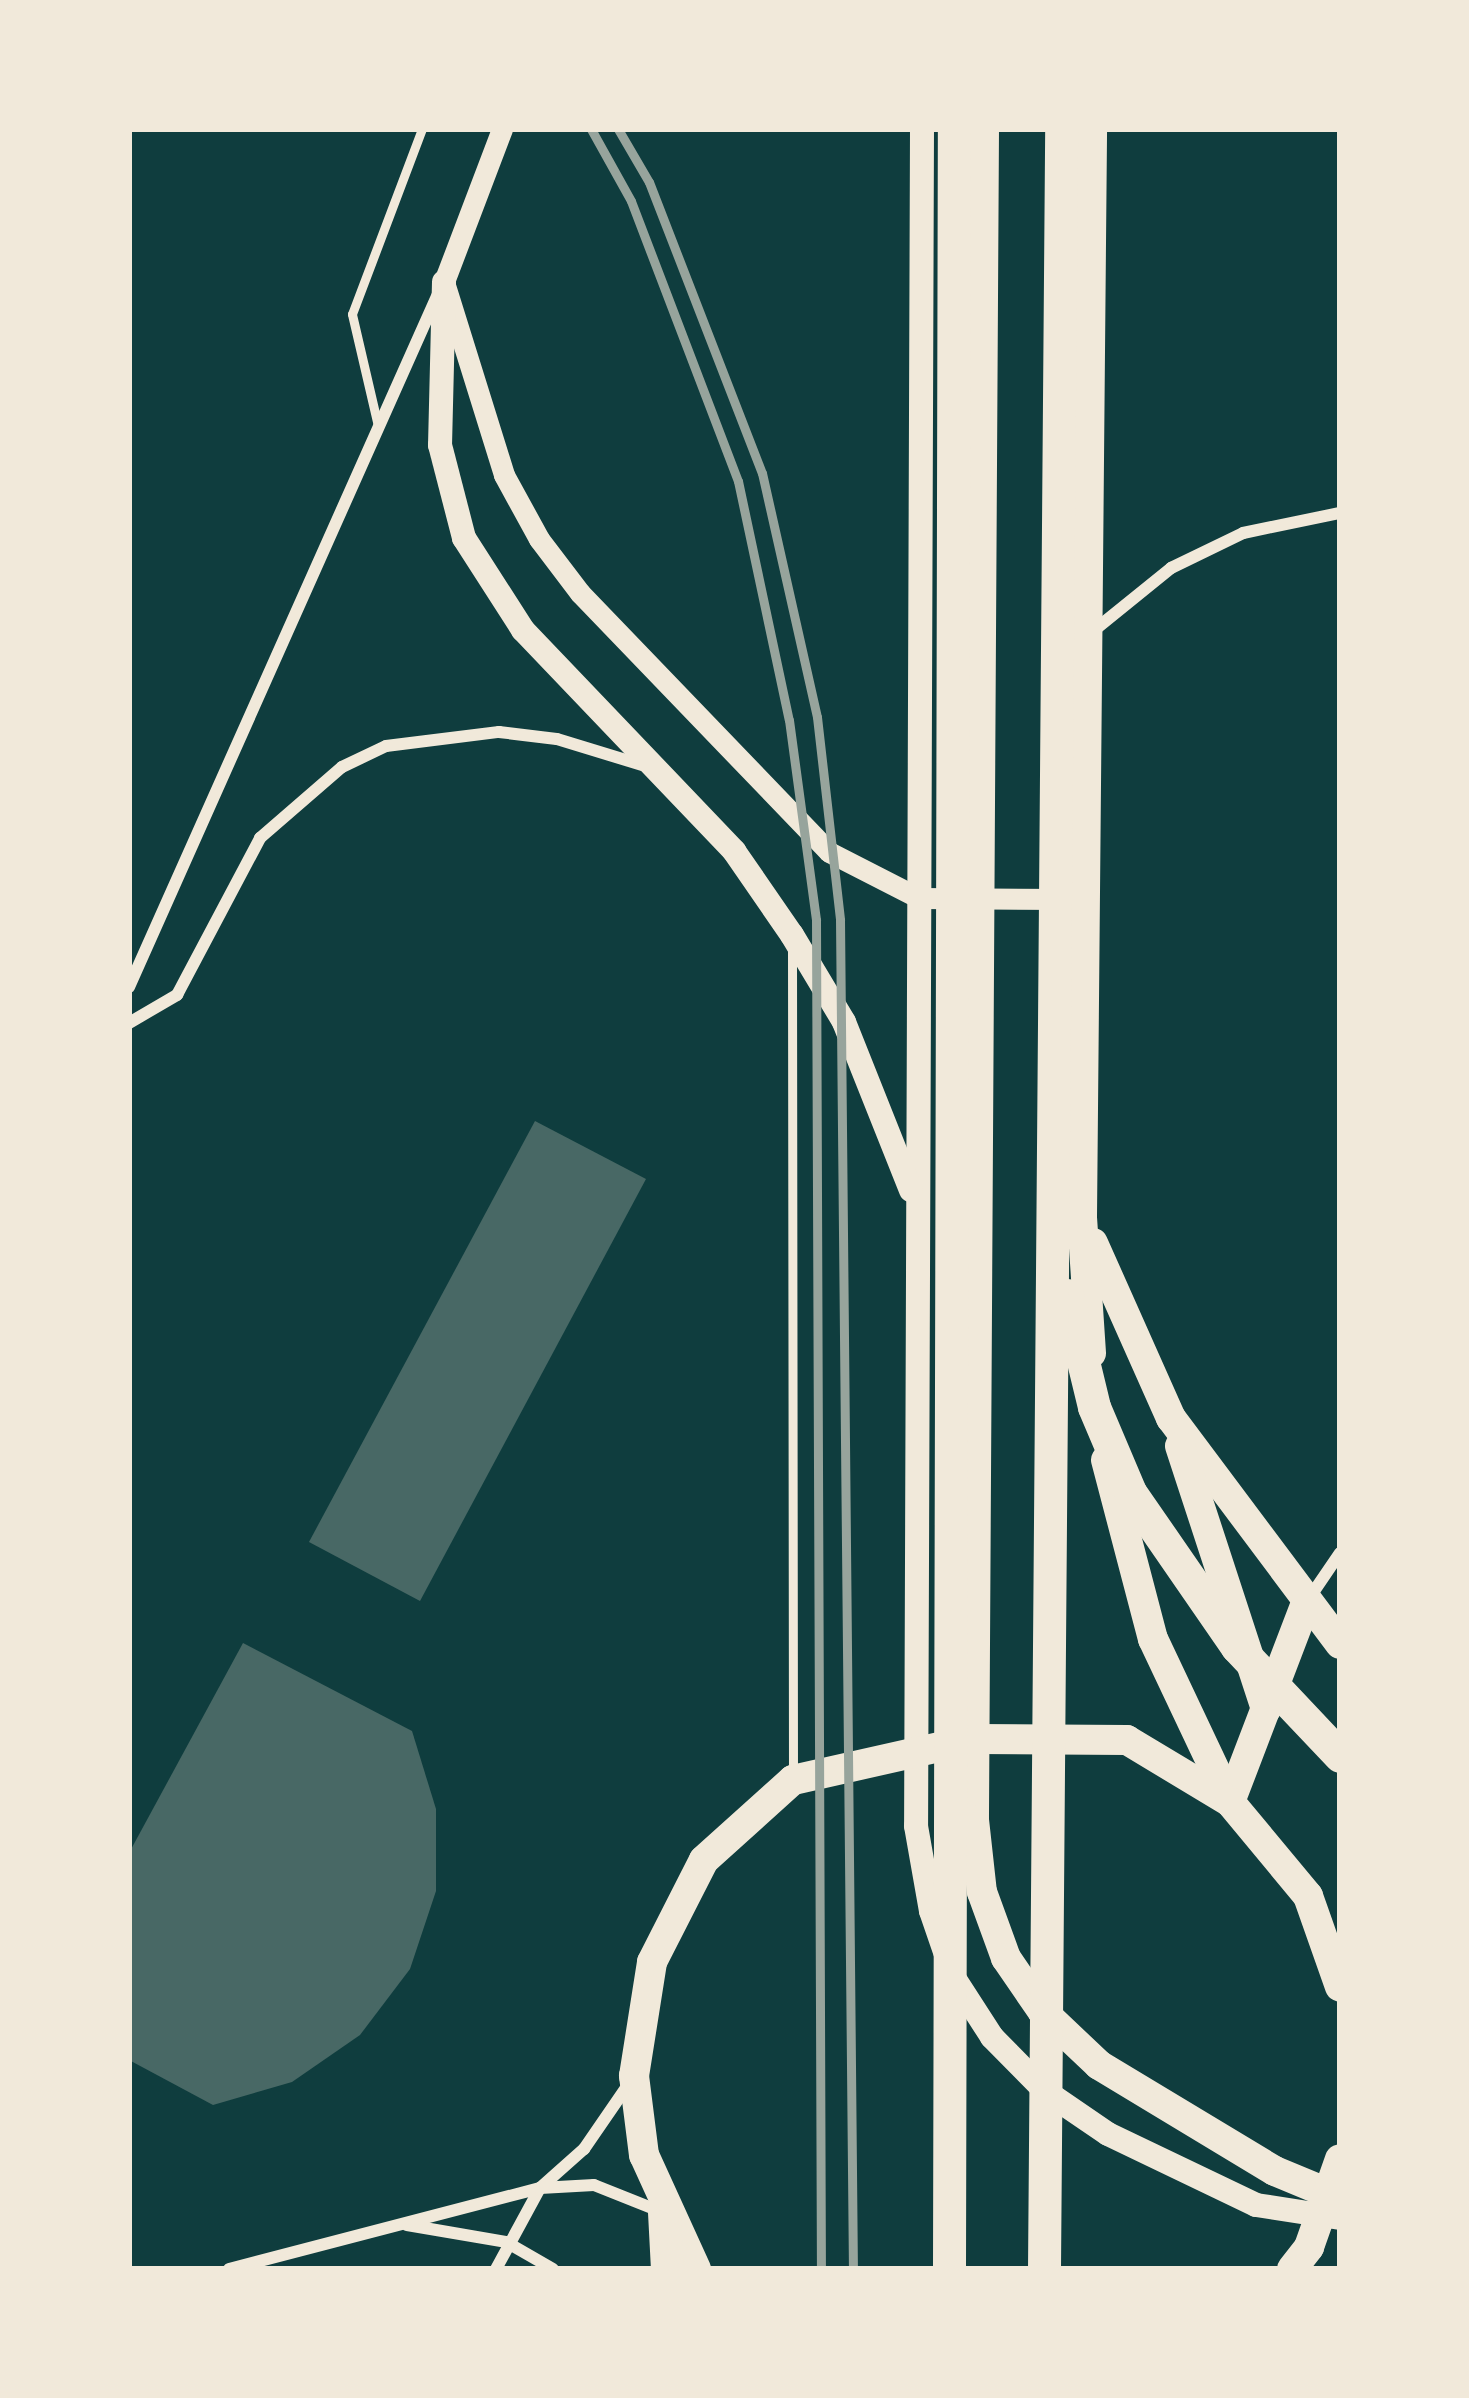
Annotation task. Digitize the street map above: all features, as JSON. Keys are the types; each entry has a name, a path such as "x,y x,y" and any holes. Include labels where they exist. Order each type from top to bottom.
{"highway":[{"path":"949,2269 954,129"},
{"path":"1044,2269 1067,1216 1061,129"},
{"path":"1067,1216 1094,1407 1130,1492 1237,1647 1340,1756"},
{"path":"664,2212 668,2269"}],"main road":[{"path":"922,129 916,1826 932,1911 954,1978 992,2037 1046,2091 1108,2134 1256,2205 1332,2206"},
{"path":"984,129 975,1739 982,1892 1006,1958 1043,2012 1099,2065 1168,2111 1332,2206"},
{"path":"1092,129 1085,899 1067,1216 1128,1558 1184,1718 1230,1802 1307,1896 1340,1987"},
{"path":"443,282 440,445 464,538 523,630 734,851 792,934 844,1022 918,1212"},
{"path":"1067,1216 1171,1418 1340,1644"},
{"path":"1171,1418 1266,1709"},
{"path":"1230,1802 1306,1603"},
{"path":"696,2269 664,2212 644,2155 634,2076 652,1962 704,1860 793,1780 916,1746 975,1739 1127,1740 1230,1802"},
{"path":"1307,1896 1340,1905"},
{"path":"1292,2269 1332,2206 1340,2158"}],"street":[{"path":"129,987 443,282 502,129"},
{"path":"443,282 504,475 580,593 789,818 843,861 919,898 1085,899"},
{"path":"1088,636 1171,568 1243,533 1340,513"},
{"path":"129,1023 177,995 260,838 299,797 386,746 499,732 605,750 658,771"},
{"path":"1306,1603 1340,1553"},
{"path":"496,2269 506,2242 540,2188 584,2149 634,2076"},
{"path":"229,2269 540,2188 594,2185 664,2212"},
{"path":"402,2224 506,2242 554,2269"}],"lane":[{"path":"379,428 352,314 422,129"},
{"path":"792,934 793,1780"}],"building":[{"path":"535,1121 646,1179 420,1601 309,1542"},
{"path":"243,1643 412,1731 436,1809 436,1891 410,1969 360,2035 292,2082 213,2105 129,2060 129,1853"}],"railway":[{"path":"591,129 631,201 738,481 789,720 816,920 821,2269"},
{"path":"618,129 649,182 762,473 817,717 840,920 853,2269"}]}
